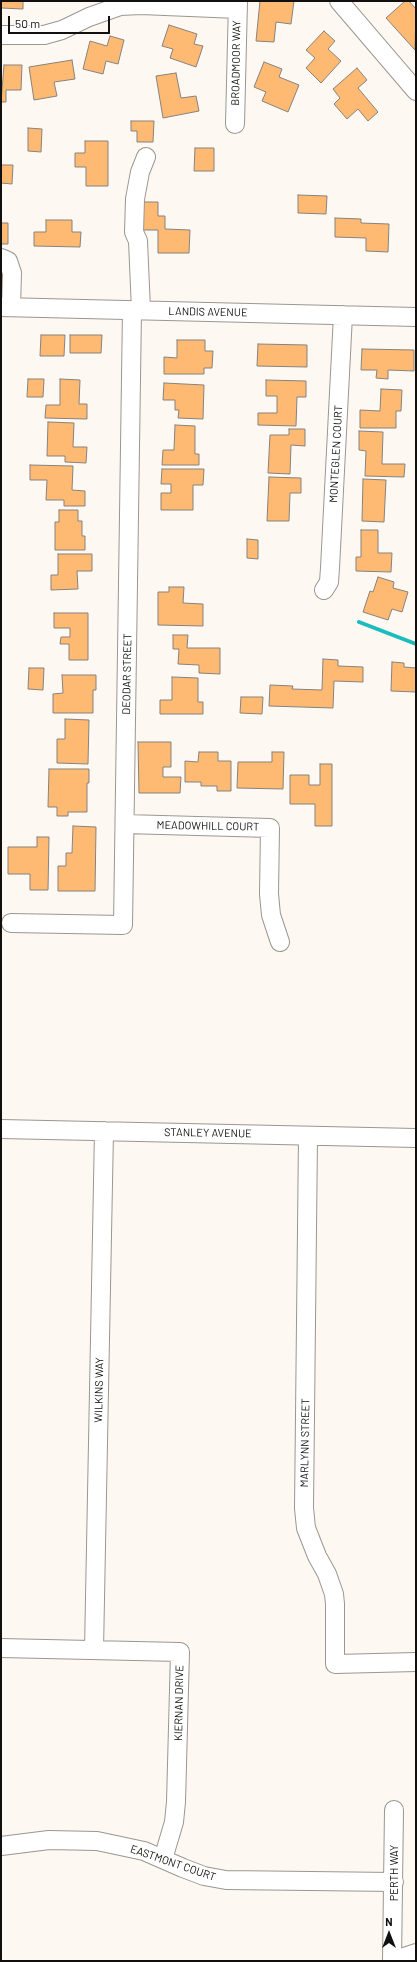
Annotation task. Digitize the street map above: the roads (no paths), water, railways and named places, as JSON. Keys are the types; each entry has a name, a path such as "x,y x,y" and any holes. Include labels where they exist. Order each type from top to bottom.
{"street":[{"path":"339,1 416,91"},
{"path":"1,35 44,35 62,30 89,17 120,6 238,5"},
{"name":"BROADMOOR WAY","path":"235,124 238,5"},
{"name":"DEODAR STREET","path":"11,923 123,925 137,310 141,287 138,240 134,232 135,199 140,172 146,157"},
{"path":"1,258 8,260 12,273 6,307"},
{"name":"LANDIS AVENUE","path":"6,307 416,317"},
{"name":"MONTEGLEN COURT","path":"324,590 329,582 343,315"},
{"name":"MEADOWHILL COURT","path":"125,824 270,828 269,894 271,915 280,942"},
{"name":"STANLEY AVENUE","path":"1,1129 416,1138"},
{"name":"WILKINS WAY","path":"94,1650 104,1131"},
{"name":"MARLYNN STREET","path":"308,1136 304,1508 306,1528 334,1594 336,1604 335,1664 416,1662"},
{"name":"KIERNAN DRIVE","path":"1,1648 180,1652 176,1802 174,1822 163,1859"},
{"name":"PERTH WAY","path":"392,1961 394,1810"},
{"name":"EASTMONT COURT","path":"1,1846 49,1840 97,1840 120,1845 163,1859 204,1876 226,1880 394,1882"},
{"path":"392,1961 416,1953"}],"waterway":[{"path":"359,622 416,644"}]}
